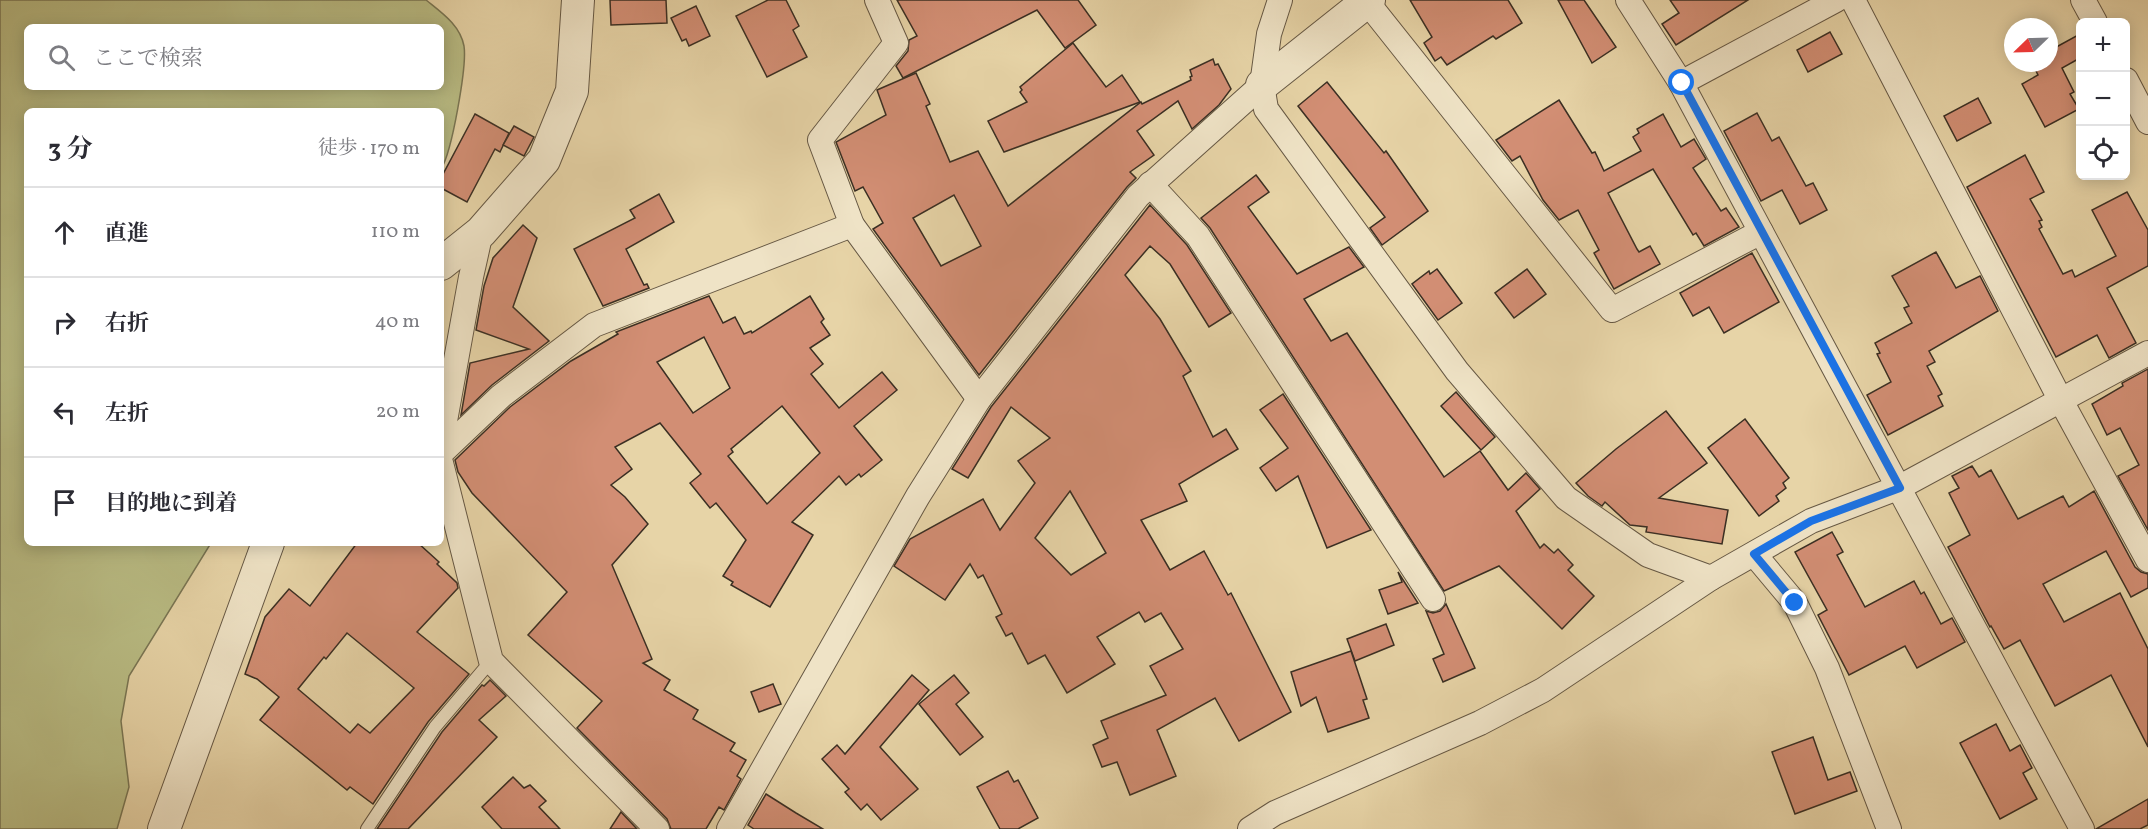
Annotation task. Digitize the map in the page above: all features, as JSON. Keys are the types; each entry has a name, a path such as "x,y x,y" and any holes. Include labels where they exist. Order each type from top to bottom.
{"street":[{"path":"444,262 481,232 544,160 572,91 578,0"},
{"path":"877,0 896,42 820,140 852,225 979,399"},
{"path":"1280,0 1269,34 1262,85 1266,109 1457,371 1566,498 1648,555 1711,578"},
{"path":"1628,0 1682,83 2082,829"},
{"path":"1682,83 1836,0"},
{"path":"1853,0 2060,399 2148,560"},
{"path":"2083,0 2093,18"},
{"path":"729,829 918,495 979,399 1138,196 1262,85 1368,1 1612,310 1761,232"},
{"path":"2130,88 2148,122"},
{"path":"1150,184 1198,236 1433,599"},
{"path":"444,450 501,396 594,325 852,225"},
{"path":"444,426 481,232"},
{"path":"1250,829 1275,813 1480,723 1543,690 1711,578 1811,521 1900,488 2148,353"},
{"path":"444,475 491,661 657,829"},
{"path":"164,829 267,546"},
{"path":"1754,554 1795,603 1818,649 1889,829"}],"lane":[{"path":"367,829 435,727 491,661"}],"green space":[{"path":"0,0 426,0 459,32 464,46 458,109 444,162 444,108 24,108 24,546 209,546 129,676 121,721 129,787 117,829 0,829"}],"building":[{"path":"610,0 666,0 667,23 611,25"},
{"path":"768,0 786,0 799,26 793,30 807,57 767,77 736,16"},
{"path":"897,0 1078,0 1096,25 1065,48 1037,10 903,78 896,66 908,51 909,40 917,36"},
{"path":"1410,0 1508,0 1522,23 1496,39 1493,36 1447,65 1441,57 1435,61 1424,43 1432,37"},
{"path":"1558,0 1584,0 1616,47 1592,63"},
{"path":"1670,0 1748,0 1676,45 1662,24 1679,13"},
{"path":"696,6 710,36 689,46 686,39 682,41 671,18"},
{"path":"1830,32 1842,54 1808,72 1797,50"},
{"path":"2076,36 2076,60 2062,68 2074,92 2070,94 2076,104 2076,111 2045,127 2022,84 2038,75 2036,72 2058,72 2058,46"},
{"path":"1073,43 1106,87 1122,75 1140,102 1004,152 988,121 1027,102 1020,92 1022,90 1020,87"},
{"path":"1213,59 1231,89 1219,105 1192,129 1178,101 1137,131 1154,155 1130,172 1136,178 979,375 873,229 883,223 863,187 855,191 836,142 886,115 877,90 916,73 930,104 926,106 950,162 978,151 1008,206 1141,102 1142,104 1191,80 1190,70","holes":["954,195 981,246 941,266 913,218"]},
{"path":"1327,82 1384,153 1386,151 1428,211 1382,245 1370,228 1385,217 1298,106"},
{"path":"1978,98 1991,123 1957,141 1944,116"},
{"path":"1559,100 1592,153 1595,152 1604,171 1641,151 1633,137 1639,133 1637,129 1663,114 1681,147 1694,139 1706,159 1693,168 1721,211 1726,208 1739,227 1704,246 1696,233 1693,235 1653,169 1608,193 1639,252 1650,246 1660,264 1614,289 1594,253 1599,250 1578,210 1559,220 1543,200 1520,156 1512,161 1496,140"},
{"path":"1757,113 1772,141 1779,137 1806,186 1813,183 1827,210 1800,224 1782,190 1761,201 1724,131"},
{"path":"475,114 509,133 500,152 495,149 467,202 444,190 444,172"},
{"path":"514,126 534,137 524,156 503,145"},
{"path":"2025,155 2044,192 2030,199 2042,220 2039,221 2042,227 2039,229 2063,274 2072,270 2075,277 2116,256 2092,210 2127,192 2148,230 2148,266 2107,288 2136,343 2109,358 2097,335 2056,357 1967,187"},
{"path":"1256,175 1269,192 1248,207 1297,274 1349,247 1364,267 1304,299 1331,341 1347,333 1444,477 1480,451 1508,490 1526,473 1540,489 1516,511 1540,548 1544,544 1554,553 1558,549 1573,565 1568,570 1594,596 1562,629 1499,566 1444,591 1210,228 1201,218"},
{"path":"659,194 674,222 626,249 644,285 647,284 649,288 603,306 574,249 635,218 630,210"},
{"path":"1150,205 1187,245 1231,313 1209,327 1170,264 1150,246 1125,275 1160,319 1191,371 1183,376 1213,437 1226,429 1238,449 1179,484 1187,501 1141,520 1170,570 1204,551 1228,595 1231,593 1291,712 1239,741 1215,698 1157,730 1176,776 1130,795 1117,762 1102,767 1093,745 1108,738 1101,721 1166,695 1150,666 1183,649 1161,613 1145,622 1139,612 1097,637 1115,664 1067,693 1045,655 1028,664 1012,633 1006,636 996,617 1002,614 983,575 978,578 970,564 945,600 894,566 910,539 983,499 1000,530 1035,483 1018,461 1050,438 1011,407 968,478 952,469 991,407","holes":["1070,491 1106,553 1071,575 1035,538"]},
{"path":"523,225 537,238 513,307 549,341 492,385 461,415 470,363 529,349 476,330 484,286 493,258"},
{"path":"1936,252 1956,288 1980,276 1998,311 1929,351 1935,362 1927,366 1942,394 1938,396 1943,406 1888,435 1867,395 1891,382 1877,354 1880,353 1875,343 1912,323 1904,308 1909,306 1892,276"},
{"path":"1752,253 1779,302 1724,333 1709,307 1693,316 1680,293"},
{"path":"1437,269 1462,303 1438,320 1412,284 1429,271 1430,274"},
{"path":"1527,269 1546,294 1514,318 1495,293"},
{"path":"709,296 723,323 735,317 744,334 751,331 752,333 810,296 824,319 821,322 830,335 810,348 823,364 811,374 839,408 882,372 897,390 854,426 882,460 861,477 859,474 846,485 839,476 792,522 813,535 770,607 731,585 733,582 723,576 746,540 716,503 710,508 690,483 701,474 660,423 615,447 632,469 611,485 625,497 648,524 612,565 652,659 643,663 670,680 664,690 698,710 693,719 735,743 730,751 746,760 737,776 741,779 724,810 719,807 706,829 671,829 667,819 577,728 602,701 528,635 567,592 472,493 458,472 455,460 510,407 571,361 618,334 616,332","holes":["704,337 730,388 693,413 657,362","782,406 820,453 767,504 728,456 733,452 731,449"]},
{"path":"2148,369 2148,530 2118,476 2139,465 2120,428 2107,435 2092,404 2123,386 2122,383"},
{"path":"1456,392 1495,437 1481,450 1441,406"},
{"path":"1283,394 1371,530 1327,548 1298,476 1276,491 1260,468 1288,448 1260,410"},
{"path":"1666,411 1707,463 1659,498 1728,510 1722,544 1646,532 1647,527 1630,525 1605,502 1602,506 1588,496 1576,483"},
{"path":"1745,419 1789,478 1783,483 1786,488 1776,496 1779,501 1759,516 1708,448"},
{"path":"1972,466 1979,477 1991,470 2018,519 2063,496 2069,507 2094,491 2135,567 2148,574 2148,588 2131,597 2106,551 2043,584 2064,622 2120,593 2148,649 2148,747 2111,675 2055,706 2020,640 2004,649 1990,627 1948,547 1970,535 1949,493 1959,488 1952,476"},
{"path":"1832,532 1843,552 1837,555 1865,607 1914,581 1921,594 1924,592 1941,624 1952,618 1965,642 1917,668 1905,646 1849,675 1818,615 1827,610 1795,552"},
{"path":"355,546 421,546 457,583 458,588 417,632 469,674 428,722 373,804 350,787 347,790 260,720 279,697 257,679 245,674 265,617 289,589 310,606","holes":["347,633 414,688 370,733 358,724 350,733 298,689"]},
{"path":"1398,572 1418,603 1388,614 1379,590 1402,582"},
{"path":"1446,604 1475,668 1443,682 1433,659 1444,654 1426,611 1433,613 1440,611"},
{"path":"1386,624 1394,645 1355,661 1347,639"},
{"path":"1351,651 1367,699 1363,700 1369,718 1328,732 1316,697 1301,706 1291,672"},
{"path":"912,675 929,690 880,747 918,789 881,820 867,804 861,810 845,792 849,789 822,759 837,745 845,754"},
{"path":"954,675 969,693 956,704 983,737 960,755 919,704"},
{"path":"490,680 506,696 479,720 497,737 408,829 377,829 442,732 482,685 484,686"},
{"path":"773,684 781,704 759,712 751,692"},
{"path":"1996,724 2010,751 2020,745 2032,768 2023,773 2037,799 2000,819 1960,743"},
{"path":"1813,737 1828,780 1850,772 1857,791 1795,814 1772,752"},
{"path":"1008,771 1014,782 1018,780 1038,818 1018,829 1000,829 977,787"},
{"path":"513,777 524,788 530,785 546,801 539,807 560,829 502,829 482,807"},
{"path":"766,794 823,829 754,829 748,825"},
{"path":"2148,799 2148,825 2140,829 2096,829"},
{"path":"621,812 637,829 610,829"}],"route":[{"path":"1682,83 1900,488 1811,521 1754,554 1795,603"}]}
